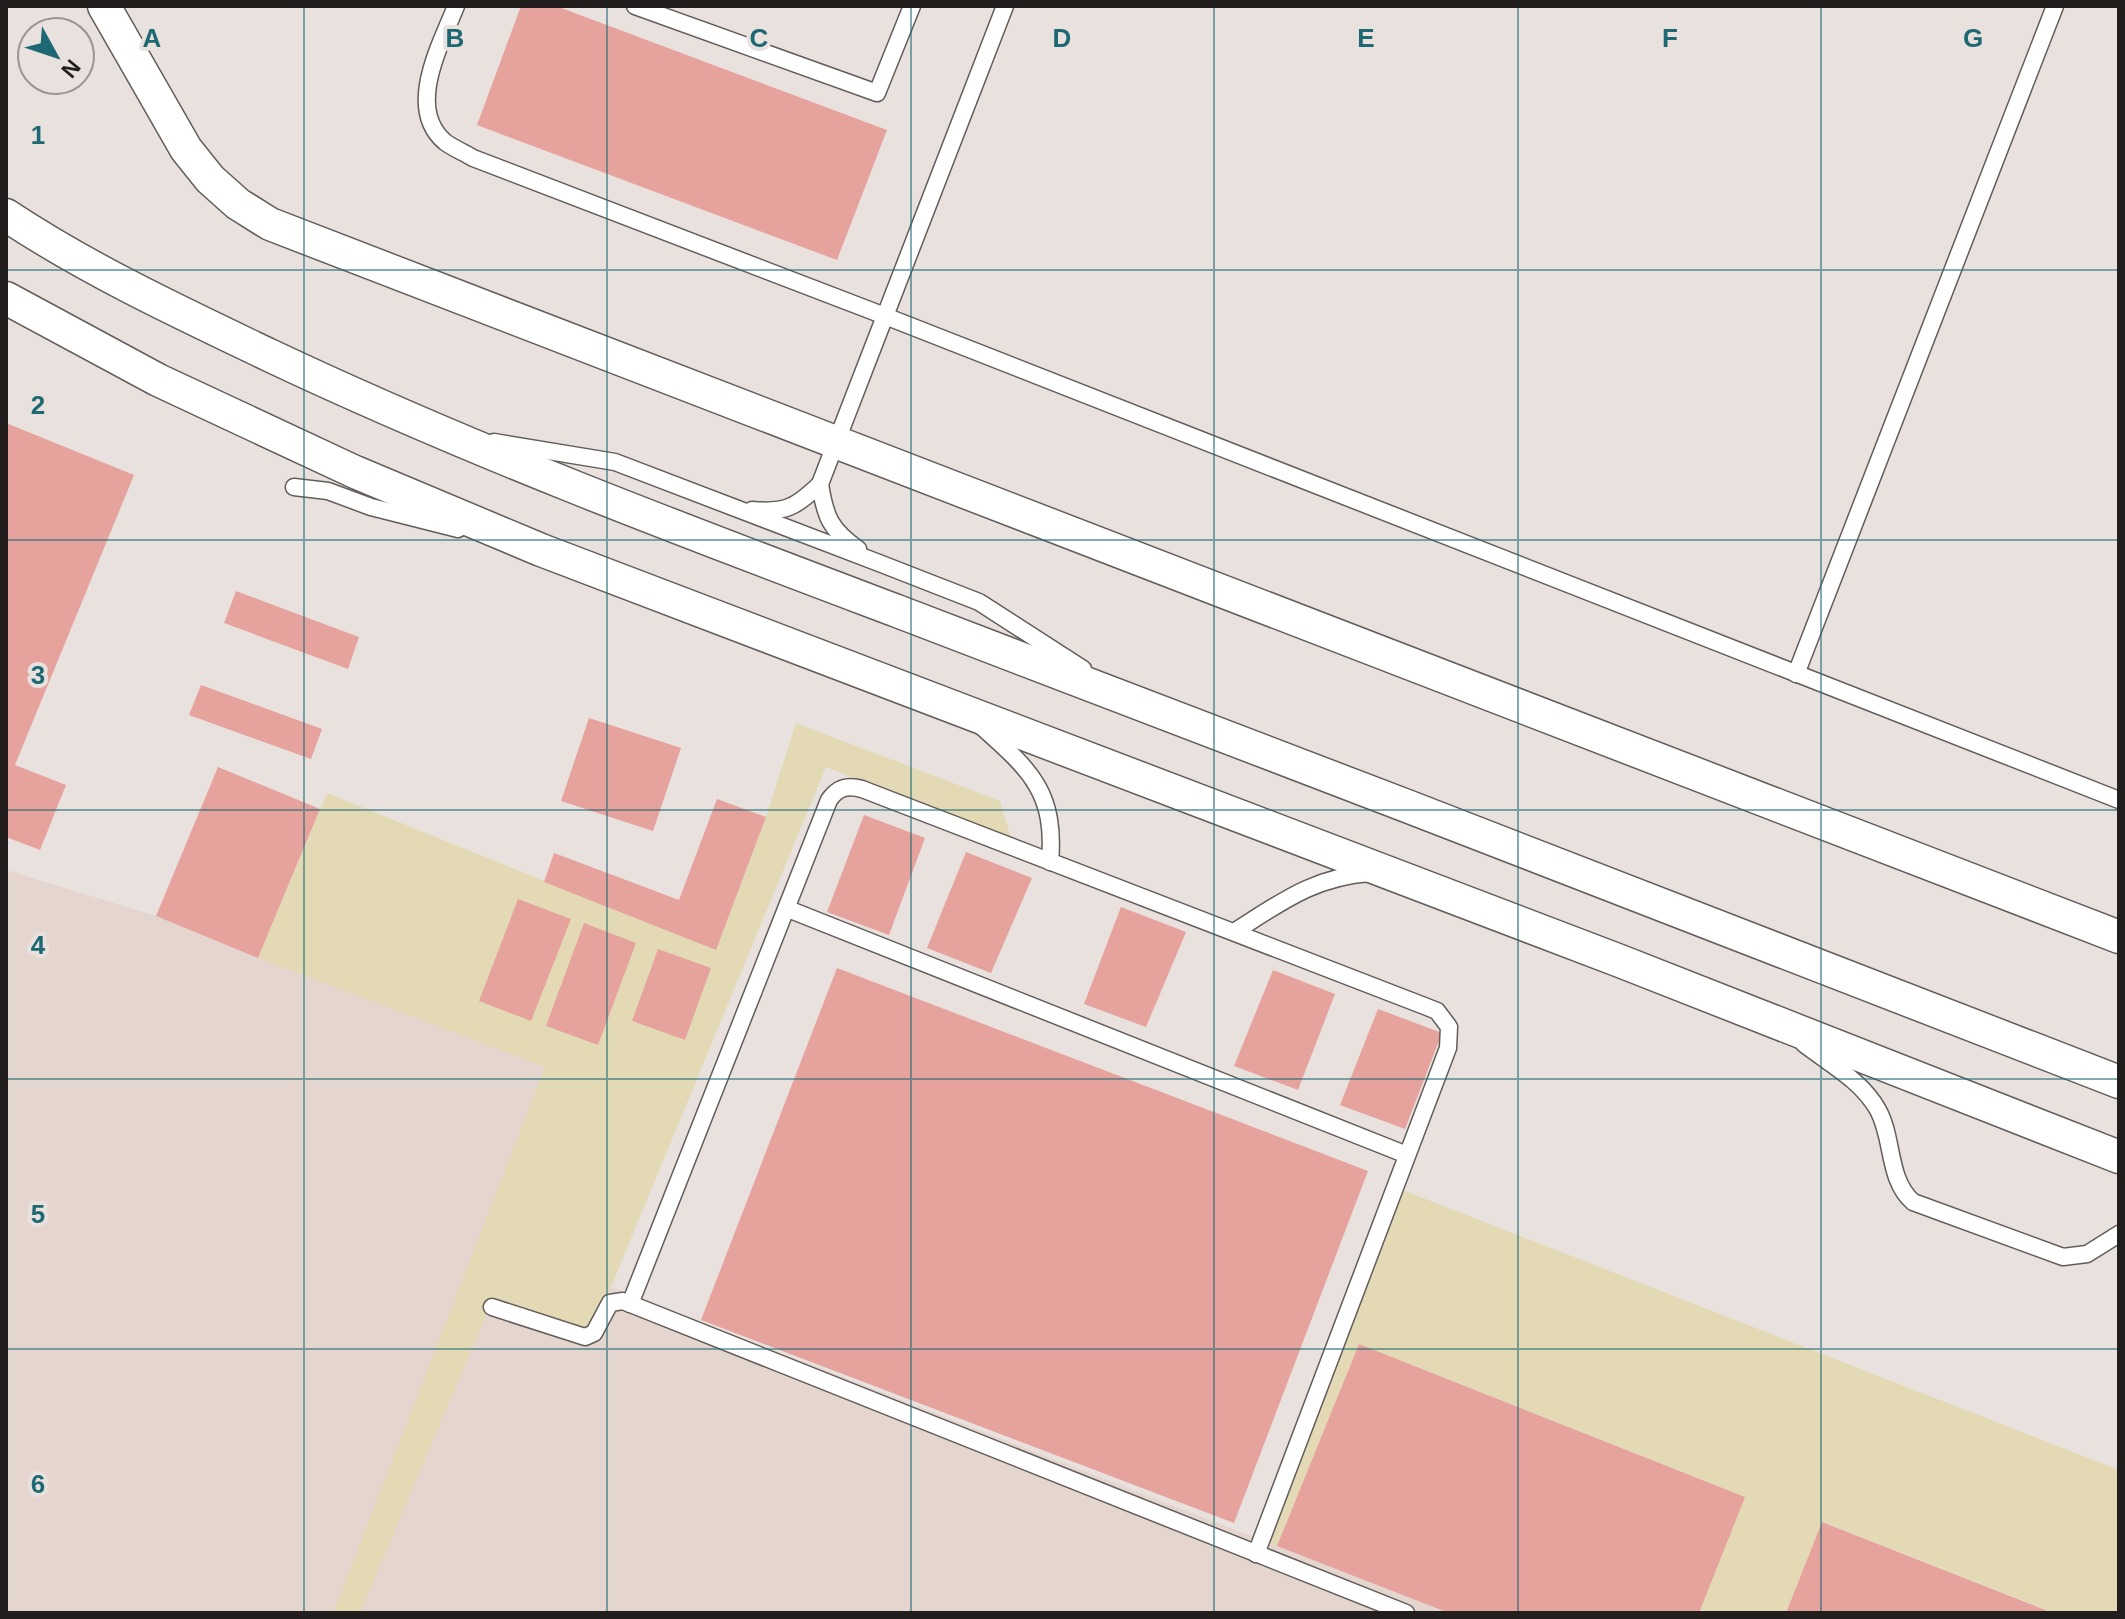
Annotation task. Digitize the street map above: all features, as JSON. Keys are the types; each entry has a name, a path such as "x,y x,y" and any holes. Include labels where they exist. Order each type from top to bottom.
{"street":[{"path":"104,6 186,149 210,179 238,204 270,224 2119,937"},
{"path":"6,215 60,251 189,317 383,409 567,486 1646,896 2119,1082"},
{"path":"6,298 158,380 228,413 355,472 541,550 1389,872 2119,1157"}],"lane":[{"path":"456,6 426,88 428,115 444,141 473,158 885,316 2119,800"},
{"path":"635,6 877,93 912,6"},
{"path":"732,509 770,512 797,506 820,484 1005,6"},
{"path":"1796,674 2055,6"},
{"path":"441,433 615,462 879,563 979,602 1130,700"},
{"path":"820,484 824,514 841,537 879,563"},
{"path":"294,487 328,491 371,507 541,550"},
{"path":"962,710 1017,758 1039,788 1051,829 1050,862"},
{"path":"630,1304 829,800 842,788 852,786 862,789 1427,1007 1444,1018 1451,1037 1448,1048 1256,1554"},
{"path":"1234,932 1285,898 1317,883 1353,874 1389,872"},
{"path":"788,909 1407,1155"},
{"path":"1774,1022 1870,1097 1885,1126 1899,1185 1913,1202 2063,1257 2087,1254 2119,1234"},
{"path":"492,1307 585,1337 594,1333 610,1303 616,1300 630,1304 1406,1613"}],"shaded area":[{"path":"6,870 156,916 545,1067 333,1613 6,1613"},
{"path":"611,1287 1449,1613 360,1613 490,1306 589,1332"}],"sand":[{"path":"796,723 1000,801 1011,838 826,767 611,1287 589,1333 490,1306 360,1613 333,1613 545,1067 258,958 327,793 715,950 766,817"},
{"path":"1395,1187 2119,1470 2119,1613 2054,1613 1823,1522 1786,1613 1699,1613 1744,1497 1359,1344 1277,1546 1261,1539"}],"building":[{"path":"521,6 556,6 887,130 837,260 477,125"},
{"path":"6,423 134,475 15,765 66,785 40,850 6,837"},
{"path":"236,591 359,637 348,669 224,623"},
{"path":"201,685 322,729 311,759 189,715"},
{"path":"589,718 681,748 653,831 561,801"},
{"path":"218,767 320,809 258,958 156,916"},
{"path":"717,799 766,817 716,950 544,882 554,853 679,900"},
{"path":"864,815 925,838 889,935 827,912"},
{"path":"966,852 1032,878 991,973 927,948"},
{"path":"518,899 571,919 531,1021 479,1001"},
{"path":"1121,907 1186,932 1146,1027 1084,1004"},
{"path":"584,923 636,943 598,1045 546,1026"},
{"path":"658,949 711,968 685,1040 632,1021"},
{"path":"837,968 1368,1171 1234,1523 701,1320"},
{"path":"1273,970 1335,994 1298,1090 1234,1066"},
{"path":"1378,1009 1442,1033 1405,1129 1340,1105"},
{"path":"1359,1344 1745,1497 1699,1613 1449,1613 1277,1546"},
{"path":"1822,1522 2053,1613 1786,1613"}]}
